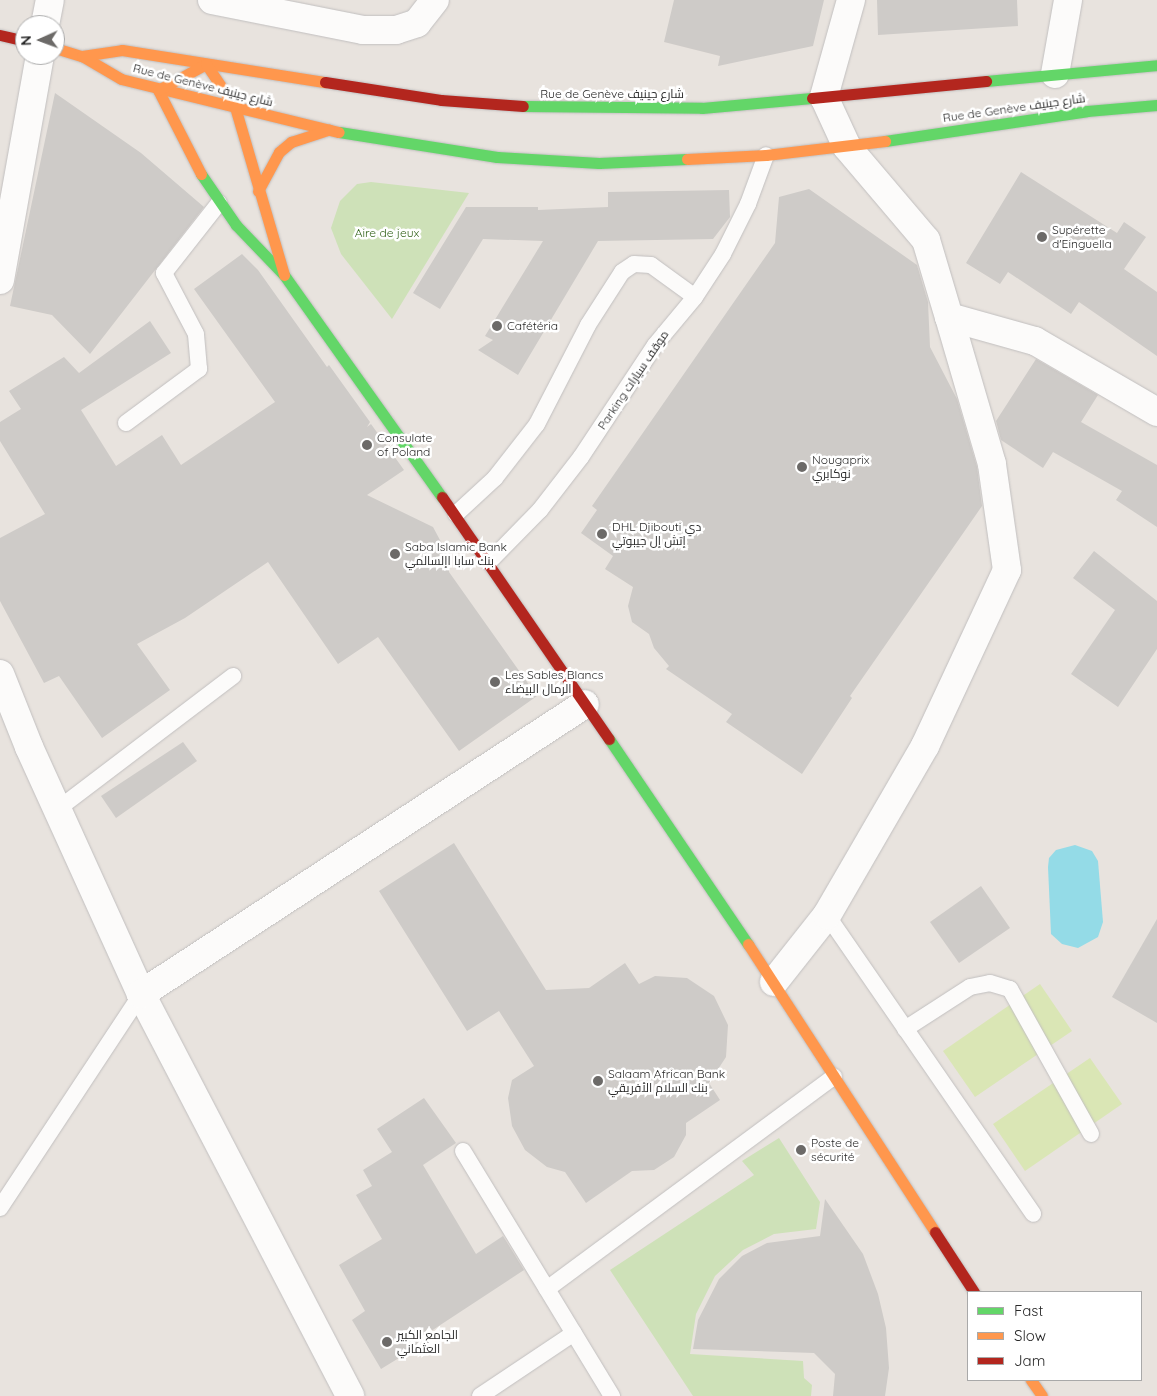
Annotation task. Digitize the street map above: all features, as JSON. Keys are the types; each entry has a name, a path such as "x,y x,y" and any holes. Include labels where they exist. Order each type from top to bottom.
{"main road":[{"path":"0,35 15,39"},
{"name":"Rue de Genève شارع جينيف","path":"82,56 122,50 441,100 544,108 702,108 1157,65"},
{"path":"65,51 82,56"},
{"name":"Rue de Genève شارع جينيف","path":"82,56 121,79 158,90 329,130 506,158 599,163 766,155 847,147 1087,111 1157,105"},
{"path":"284,275 235,108 206,64 158,90 189,152 219,203 284,275 456,514 774,982 973,1291"},
{"path":"258,191 265,173 278,152 291,142 329,130"},
{"path":"1032,1381 1042,1396"}],"street":[{"path":"48,15 50,0"},
{"path":"212,0 355,28 396,30 417,23 435,0"},
{"path":"774,982 827,915 924,746 1007,570 992,464 926,240 847,147 824,97 850,0"},
{"path":"1055,74 1068,0"},
{"path":"0,280 38,65"},
{"path":"949,317 1035,341 1157,412"},
{"path":"0,674 29,747 141,994 350,1396"},
{"path":"141,994 585,704"}],"lane":[{"name":"Parking موقف سيارات","path":"489,562 540,510 581,457 655,345 695,297 723,254 748,204 766,155"},
{"path":"126,423 199,369 196,334 164,273 219,203"},
{"path":"456,514 495,478 537,424 588,325 622,272 634,264 651,265 695,297"},
{"path":"58,809 233,676"},
{"path":"827,915 1033,1214"},
{"path":"905,1029 970,987 990,983 1010,989 1092,1134"},
{"path":"0,1208 141,994"},
{"path":"546,1288 834,1077"},
{"path":"463,1151 612,1396"},
{"path":"480,1396 574,1333"}],"green space":[{"name":"Aire de jeux","path":"371,182 469,193 392,319 341,254 331,228 340,201 357,184"},
{"path":"1040,984 1072,1031 975,1097 943,1051"},
{"path":"1090,1058 1122,1104 1025,1171 993,1124"},
{"path":"779,1138 820,1202 816,1229 774,1234 743,1250 715,1276 696,1314 690,1354 803,1361 804,1378 812,1385 811,1396 693,1396 610,1270 754,1175 742,1161"}],"water":[{"path":"1075,845 1092,851 1098,861 1103,922 1098,937 1078,948 1062,944 1051,934 1048,867 1049,858 1056,850"}],"building":[{"path":"674,0 824,0 813,46 718,66 720,56 664,42"},
{"path":"877,0 1017,0 1018,26 878,35"},
{"path":"55,93 141,153 204,207 90,354 52,315 10,306"},
{"path":"1021,172 1117,233 1124,222 1146,237 1124,269 1157,292 1157,356 1079,302 1071,314 1008,272 1000,284 966,263"},
{"name":"Nougaprix نوكابري","path":"809,189 917,265 928,302 930,347 957,399 977,467 982,506 850,696 852,698 802,774 726,722 732,714 666,669 669,666 654,648 649,634 632,622 628,606 633,587 605,569 613,556 581,533 597,510 592,506 775,243 779,197"},
{"path":"729,190 730,217 713,239 598,241 518,375 478,350 493,340 485,336 543,241 483,239 440,309 413,293 466,207 538,207 538,210 608,207 608,192"},
{"path":"242,254 258,270 327,367 329,365 370,422 367,427 371,424 404,470 367,495 433,527 448,555 449,572 537,696 459,751 378,637 338,664 268,562 185,618 137,644 170,690 102,738 59,676 44,683 0,601 0,538 45,514 0,441 0,422 21,409 9,391 64,357 79,373 150,321 171,353 81,410 116,466 162,435 181,465 275,402 194,289"},
{"path":"1036,359 1098,395 1081,422 1157,465 1157,527 1116,500 1122,491 1053,452 1043,468 1001,440 996,421"},
{"path":"1094,551 1157,601 1157,649 1118,707 1071,674 1115,610 1073,578"},
{"path":"183,742 197,761 116,818 101,796"},
{"path":"454,843 546,990 589,988 625,963 639,984 655,976 687,978 714,996 728,1025 726,1057 709,1083 720,1100 686,1123 686,1135 674,1157 654,1170 632,1171 586,1203 565,1172 547,1167 525,1150 512,1126 508,1098 512,1080 534,1066 499,1011 467,1031 379,891"},
{"path":"981,886 1010,928 959,963 930,922"},
{"path":"1157,919 1157,1023 1112,997"},
{"path":"424,1098 456,1143 423,1165 476,1254 503,1236 524,1270 422,1337 425,1342 381,1369 352,1320 365,1311 339,1265 382,1239 356,1195 372,1186 363,1170 392,1152 377,1129"},
{"path":"825,1199 863,1254 878,1294 886,1328 889,1368 885,1396 833,1396 835,1374 814,1353 693,1349 698,1320 719,1279 742,1256 767,1243 820,1236"}],"traffic: fast":[{"path":"986,81 1157,65"},
{"path":"523,106 702,108 812,98"},
{"path":"885,141 1087,111 1157,105"},
{"path":"339,132 497,157 599,163 687,159"},
{"path":"201,174 236,225 284,275 442,497"},
{"path":"609,739 748,944"}],"traffic: slow":[{"path":"82,56 122,50 325,82"},
{"path":"65,51 82,56 121,79 339,132"},
{"path":"201,174 158,90 206,64 235,107 284,275"},
{"path":"258,191 279,152 291,142 329,130"},
{"path":"687,159 766,155 885,141"},
{"path":"748,944 935,1232"},
{"path":"1032,1381 1042,1396"}],"traffic: jam":[{"path":"0,35 15,39"},
{"path":"812,98 986,81"},
{"path":"325,82 441,100 523,106"},
{"path":"442,497 609,739"},
{"path":"935,1232 973,1291"}],"place":[{"name":"Supérette d'Einguella","path":"1042,237"},
{"name":"Cafétéria","path":"497,326"},
{"name":"Consulate of Poland","path":"367,445"},
{"name":"Nougaprix نوكابري","path":"802,467"},
{"name":"DHL Djibouti دي إتش إل جيبوتي","path":"602,534"},
{"name":"Saba Islamic Bank بنك سابا اإلسالمي","path":"395,554"},
{"name":"Les Sables Blancs الرمال البيضاء","path":"495,682"},
{"name":"Salaam African Bank بنك السلام الأفريقي","path":"598,1081"},
{"name":"Poste de sécurité","path":"801,1150"},
{"name":"الجامع الكبير العثماني","path":"387,1342"}]}
